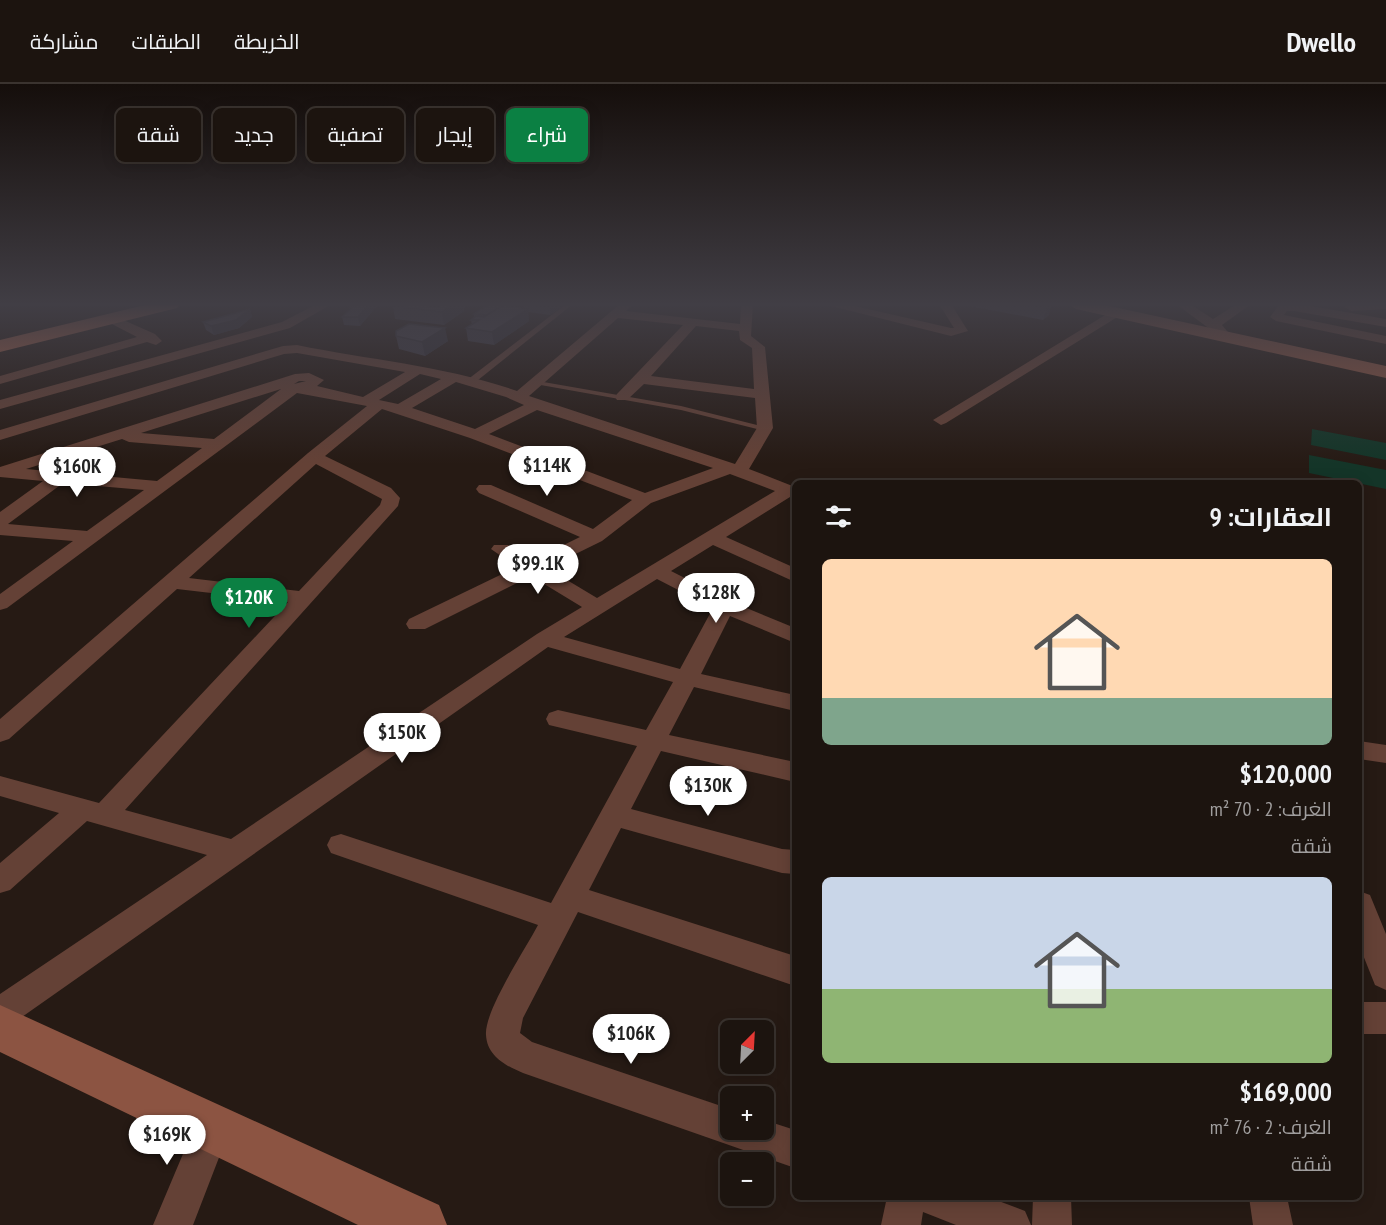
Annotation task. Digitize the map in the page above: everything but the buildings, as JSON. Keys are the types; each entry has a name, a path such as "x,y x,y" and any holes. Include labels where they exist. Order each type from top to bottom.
{"street":[{"path":"0,380 79,357"},
{"path":"0,405 170,357"},
{"path":"0,435 258,357"},
{"path":"334,357 452,378 520,396 536,405 733,470 792,492"},
{"path":"520,396 565,357"},
{"path":"622,397 661,357"},
{"path":"417,624 595,537 645,499 733,470 765,428 759,357"},
{"path":"940,420 1043,357"},
{"path":"1326,357 1386,372"},
{"path":"0,604 298,384 342,359"},
{"path":"0,733 314,457 370,404 416,371"},
{"path":"400,409 452,378"},
{"path":"641,379 762,394"},
{"path":"0,472 298,384 370,404 400,409 476,435 645,499"},
{"path":"65,386 90,407"},
{"path":"476,435 536,405"},
{"path":"119,436 215,444"},
{"path":"0,881 93,812 304,598 389,506 391,498 386,492 314,457"},
{"path":"0,472 158,486"},
{"path":"0,521 58,478"},
{"path":"485,489 595,537"},
{"path":"0,1013 545,639 712,537 792,492"},
{"path":"0,529 92,537"},
{"path":"712,537 792,575"},
{"path":"501,549 596,607"},
{"path":"656,571 725,606 792,635"},
{"path":"172,582 304,598"},
{"path":"720,1124 523,1056 505,1045 501,1035 508,1013 725,606"},
{"path":"545,639 686,678 792,702"},
{"path":"558,719 792,771"},
{"path":"1362,750 1386,754"},
{"path":"6,794 93,812 236,852"},
{"path":"614,814 782,861 792,862"},
{"path":"341,845 792,969"},
{"path":"1362,912 1386,975"},
{"path":"1362,1018 1386,1018"},
{"path":"0,1028 419,1225"},
{"path":"173,1225 213,1129"},
{"path":"768,1140 792,1148"},
{"path":"901,1225 905,1200"},
{"path":"941,1200 1011,1225"},
{"path":"1052,1200 1052,1225"},
{"path":"1269,1200 1273,1225"}],"lane":[{"path":"470,382 502,357"},
{"path":"536,382 681,408 765,428"}],"green space":[{"path":"1312,429 1386,443 1386,460 1311,445"},
{"path":"1309,455 1386,470 1386,489 1362,484 1362,480 1343,480 1309,473"}]}
